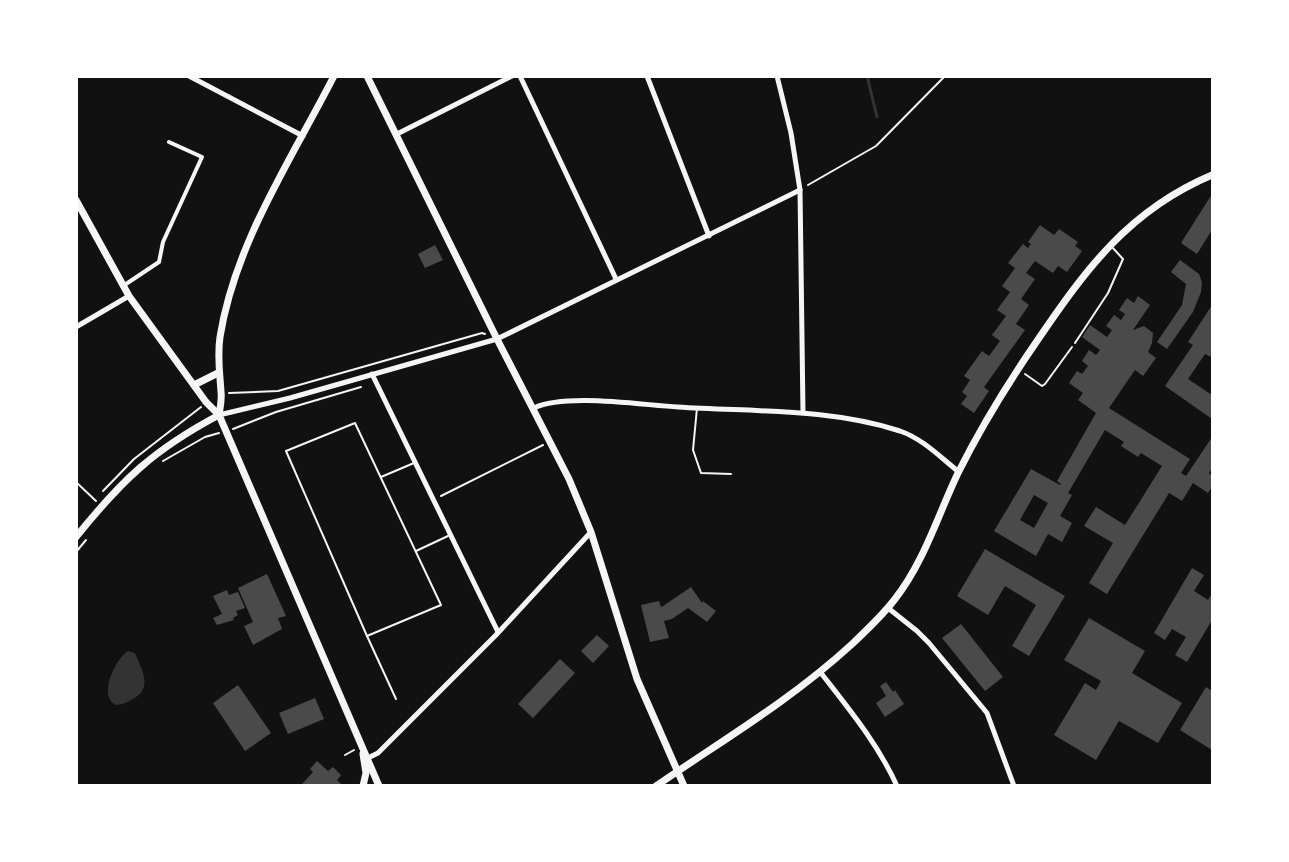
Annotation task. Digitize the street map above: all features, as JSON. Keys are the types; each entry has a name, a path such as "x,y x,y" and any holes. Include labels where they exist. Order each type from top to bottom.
{"street":[{"path":"189,76 303,136"},
{"path":"219,415 222,394 219,374 220,339 228,301 238,270 260,217 334,76"},
{"path":"367,76 497,339 551,441 591,532 637,679 684,786"},
{"path":"397,134 512,76"},
{"path":"520,76 616,279"},
{"path":"647,76 709,236"},
{"path":"777,76 791,133 801,190 803,412"},
{"path":"123,286 159,262 163,242 202,156 169,142"},
{"path":"656,786 821,673 879,620 912,574 959,472 983,427 1018,369 1081,278 1110,244 1155,207 1185,188 1212,175"},
{"path":"76,537 126,479 153,456 186,433 219,415 278,401 497,339 801,190"},
{"path":"76,200 129,297 219,415 359,747 366,773 363,786"},
{"path":"76,327 129,297"},
{"path":"194,385 219,374"},
{"path":"372,374 498,632"},
{"path":"534,408 545,403 569,400 803,412 860,420 913,436 959,472"},
{"path":"368,758 378,753 498,632 591,532"},
{"path":"888,608 929,643 987,713 1014,786"},
{"path":"821,673 885,759 897,786"},
{"path":"359,747 368,758 379,786"}],"lane":[{"path":"1075,343 1108,293 1123,259 1110,244"},
{"path":"697,408 693,450 700,473 731,474"},
{"path":"367,636 441,605 355,423 286,451 367,636 396,699"},
{"path":"381,477 414,463"},
{"path":"416,551 450,535"}],"path":[{"path":"801,190 876,146 945,76"},
{"path":"232,393 278,391 482,333"},
{"path":"1018,369 1042,386 1075,343"},
{"path":"240,428 276,412 376,382"},
{"path":"160,463 214,434"},
{"path":"432,500 551,441"},
{"path":"76,482 101,507"},
{"path":"76,552 87,539"},
{"path":"345,755 359,747"}],"shaded area":[{"path":"128,651 135,653 144,675 144,687 135,698 116,705 110,699 108,685 118,661"}],"building":[{"path":"1212,194 1212,230 1197,254 1181,243"},
{"path":"1040,225 1054,235 1059,229 1078,242 1075,246 1082,251 1067,272 1058,266 1053,273 1035,261 1026,273 1035,279 1021,299 1029,305 1016,324 1025,330 984,387 989,391 974,413 961,404 967,396 962,392 970,380 964,376 982,351 989,356 1000,341 992,335 1006,316 997,310 1010,292 1002,286 1015,268 1008,263 1023,244 1028,248 1031,244 1028,242"},
{"path":"435,245 443,260 425,268 418,254"},
{"path":"1180,260 1199,274 1202,282 1201,292 1193,312 1167,349 1157,342 1182,305 1186,284 1171,272"},
{"path":"1138,296 1150,305 1133,330 1144,326 1153,333 1148,352 1156,358 1143,376 1135,370 1109,408 1190,459 1181,473 1186,476 1212,437 1212,468 1209,473 1212,476 1212,487 1208,493 1193,483 1182,501 1169,493 1107,594 1089,583 1113,543 1084,526 1096,507 1125,525 1162,466 1141,453 1138,457 1121,446 1124,442 1105,430 1068,493 1072,495 1060,516 1072,523 1062,542 1048,534 1036,556 994,531 1031,469 1061,484 1057,481 1096,413 1078,400 1083,393 1069,383 1077,371 1082,374 1088,366 1082,361 1089,350 1096,355 1100,350 1082,337 1090,325 1107,337 1112,330 1106,326 1114,315 1121,320 1125,314 1119,310 1127,298 1134,303","holes":["1034,495 1048,503 1034,528 1020,520"]},
{"path":"1212,305 1212,354 1211,357 1205,354 1188,379 1212,395 1212,419 1165,386 1193,345 1188,342"},
{"path":"985,549 1065,596 1029,656 1012,646 1036,605 1005,586 988,615 957,596"},
{"path":"1192,568 1204,575 1194,591 1208,600 1212,593 1212,620 1187,662 1175,655 1186,637 1172,629 1165,640 1154,633"},
{"path":"267,574 286,616 278,618 282,629 253,645 244,626 253,622 238,588"},
{"path":"691,587 702,603 703,601 716,611 707,622 688,608 672,619 664,621 669,638 650,642 641,605 659,601 661,607"},
{"path":"227,590 229,595 238,592 245,608 236,611 238,615 233,618 234,620 217,625 213,618 222,614 213,596"},
{"path":"1089,618 1145,651 1132,673 1182,703 1158,743 1119,721 1096,760 1054,735 1085,683 1096,690 1101,681 1064,660"},
{"path":"961,624 1003,677 985,691 942,638"},
{"path":"597,635 609,646 593,663 581,651"},
{"path":"560,659 575,673 533,718 518,704"},
{"path":"886,682 893,692 895,690 904,704 885,717 876,703 886,696 880,686"},
{"path":"238,685 271,733 245,751 213,703"},
{"path":"1206,687 1212,691 1212,750 1180,730"},
{"path":"315,698 324,719 288,734 279,713"},
{"path":"317,761 328,771 333,767 341,775 337,780 343,786 302,784 313,772 310,769"}],"waterway":[{"path":"867,76 877,117"}]}
